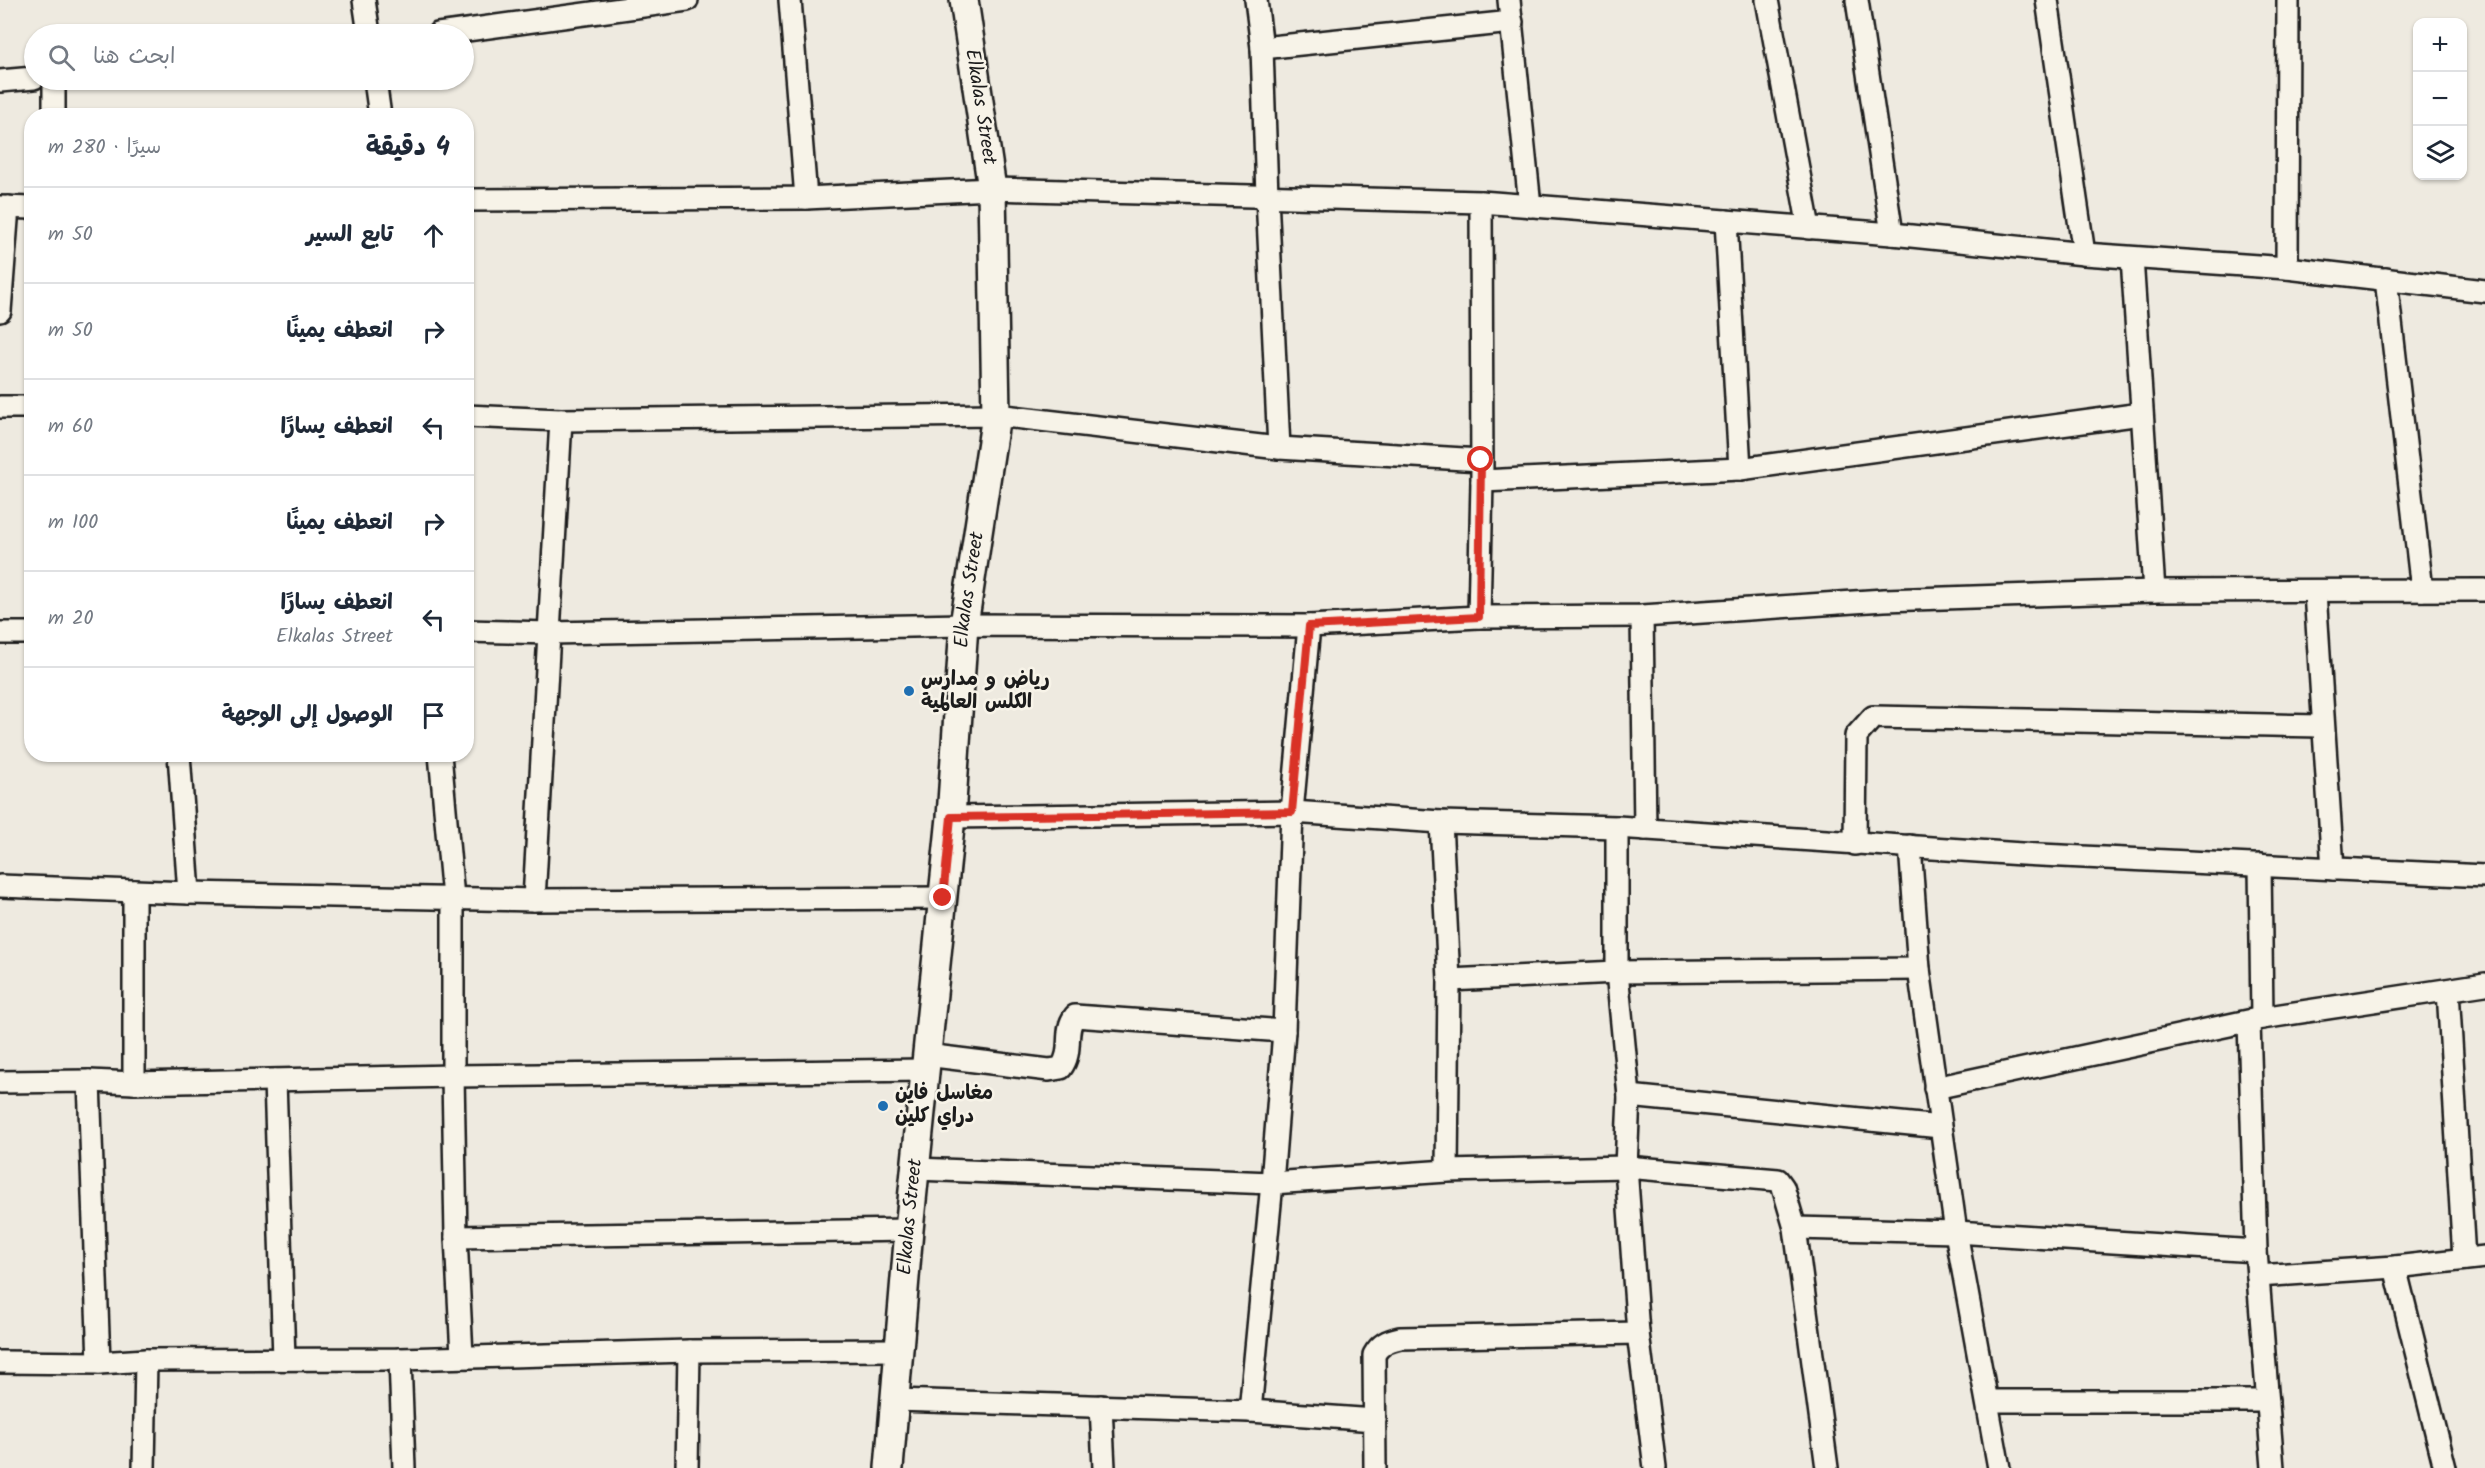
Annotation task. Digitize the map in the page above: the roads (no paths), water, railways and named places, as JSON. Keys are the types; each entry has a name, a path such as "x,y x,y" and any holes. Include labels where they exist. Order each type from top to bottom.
{"street":[{"path":"364,0 368,24"},
{"path":"474,29 687,0"},
{"path":"790,0 806,198"},
{"name":"Elkalas Street","path":"890,1468 909,1230 951,817 964,624 996,415 992,189 964,0"},
{"path":"1256,0 1262,48 1279,448"},
{"path":"1509,0 1530,206"},
{"path":"1767,0 1809,228"},
{"path":"1857,0 1892,234"},
{"path":"2047,0 2084,254"},
{"path":"2287,268 2288,0"},
{"path":"1262,48 1512,22"},
{"path":"0,81 24,79"},
{"path":"54,90 54,108"},
{"path":"376,90 379,108"},
{"path":"474,200 806,198 992,189 1481,202 1892,234 2132,258 2287,268 2485,291"},
{"path":"1479,617 1482,471 1481,202"},
{"path":"0,310 4,207 24,208"},
{"path":"1726,221 1740,469"},
{"path":"2132,258 2154,591"},
{"path":"2386,279 2422,590"},
{"path":"0,407 24,407"},
{"path":"474,416 561,420 996,415 1482,471 1740,469 2141,414"},
{"path":"534,900 561,420"},
{"path":"474,631 550,633 964,624 1309,626 1479,617 1642,616 1884,600 2154,591 2485,591"},
{"path":"2315,592 2333,869"},
{"path":"1642,616 1645,829"},
{"path":"1250,1411 1284,1031 1292,812 1309,626"},
{"path":"0,633 24,633"},
{"path":"1855,844 1856,736 1873,717 2322,726"},
{"path":"180,762 189,893"},
{"path":"441,762 453,898 456,1237 462,1356"},
{"path":"951,817 1292,812 1442,822 1617,827 2022,854 2485,876"},
{"path":"1442,822 1449,980 1448,1171"},
{"path":"1617,827 1617,972 1629,1096 1626,1167 1638,1333 1655,1468"},
{"path":"1910,846 1919,969 1935,1088 1956,1232 1999,1468"},
{"path":"2260,865 2255,1020 2256,1251 2273,1468"},
{"path":"0,886 189,893 534,900 943,898"},
{"path":"134,891 134,1083"},
{"path":"1449,980 1617,972 1919,969"},
{"path":"1935,1088 2255,1020 2485,984"},
{"path":"2448,990 2464,1259"},
{"path":"0,1082 134,1083 925,1063 1049,1070 1061,1068 1068,1059 1070,1022 1075,1016 1284,1031"},
{"path":"275,1080 284,1359"},
{"path":"89,1081 99,1363"},
{"path":"1629,1096 1941,1127"},
{"path":"916,1169 1272,1183 1448,1171 1626,1167 1778,1180 1783,1187 1795,1228 1827,1468"},
{"path":"1795,1228 1956,1232 2256,1251"},
{"path":"456,1237 909,1230"},
{"path":"2258,1276 2395,1267 2485,1257"},
{"path":"2395,1267 2445,1468"},
{"path":"1375,1468 1374,1355 1387,1341 1400,1338 1638,1333"},
{"path":"0,1362 400,1359 689,1351 898,1350"},
{"path":"687,1468 689,1351"},
{"path":"400,1359 404,1468"},
{"path":"144,1468 146,1360"},
{"path":"895,1400 1250,1411 1376,1420"},
{"path":"1988,1401 2268,1401"},
{"path":"1101,1406 1104,1468"}],"place":[{"name":"رياض و مدارس الكلس العالمية","path":"909,691"},
{"name":"مغاسل فاين دراي كلين","path":"883,1106"}]}
